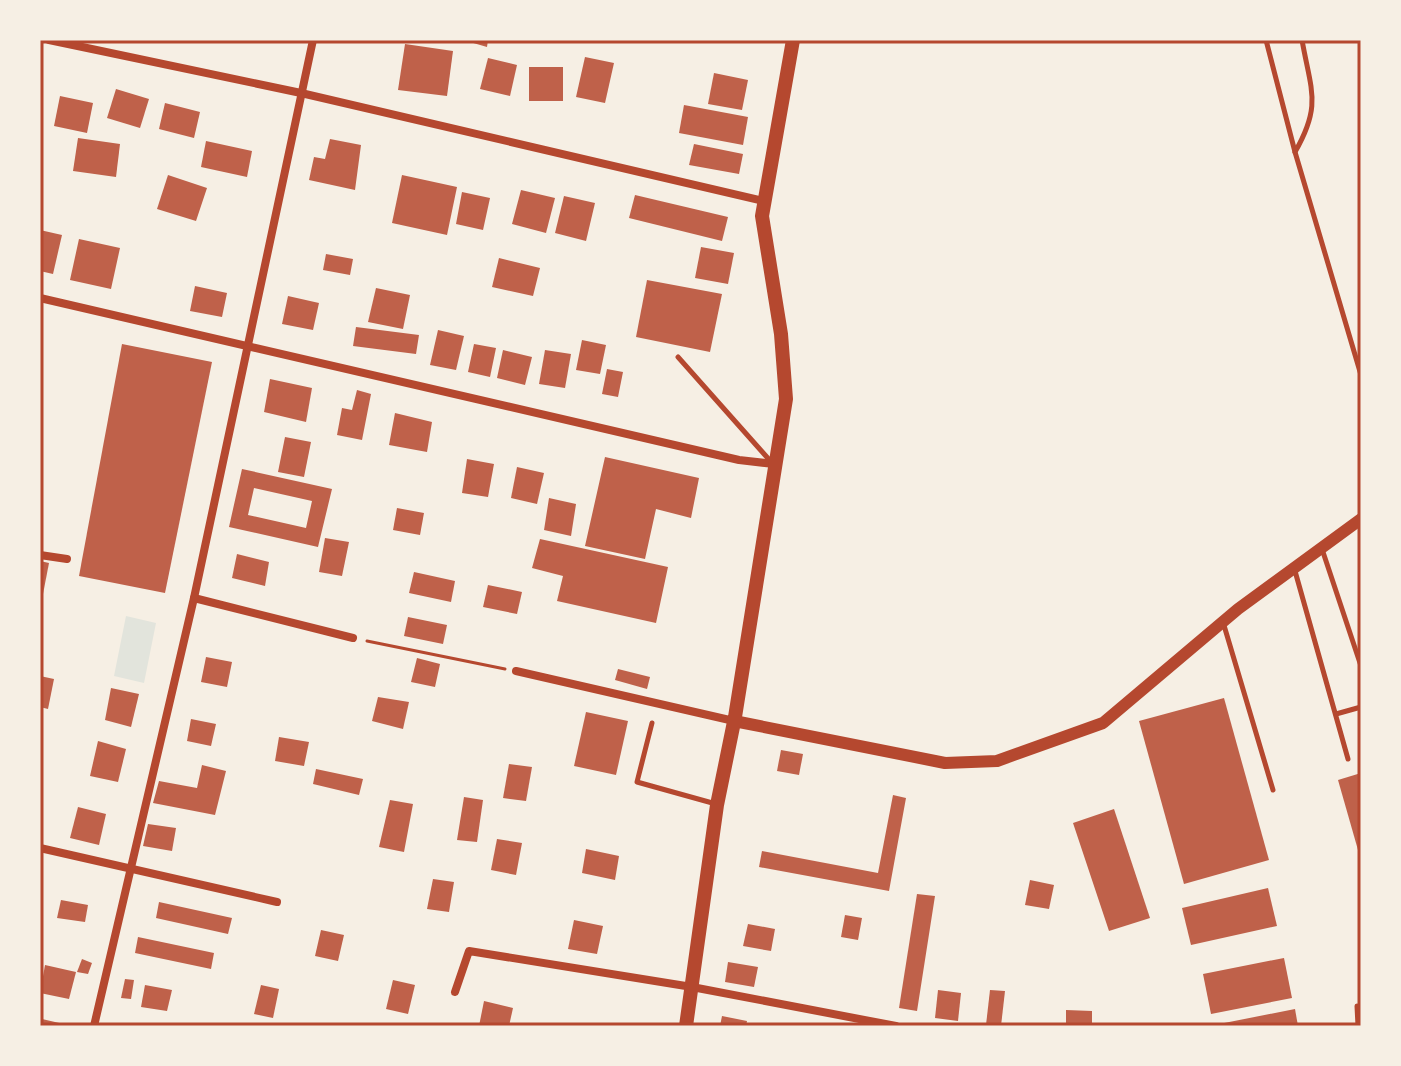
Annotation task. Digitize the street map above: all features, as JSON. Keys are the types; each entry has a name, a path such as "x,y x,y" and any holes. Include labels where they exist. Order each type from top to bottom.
{"main road":[{"path":"686,1026 717,805 734,721 786,399 781,334 762,216 793,40"}],"street":[{"path":"49,40 301,93 764,201"},
{"path":"94,1026 251,345 313,40"},
{"path":"40,298 739,460 774,464"},
{"path":"516,671 734,721 945,763 997,761 1103,723 1223,621 1361,519"},
{"path":"40,555 67,559"},
{"path":"194,598 353,638"},
{"path":"40,848 277,902"},
{"path":"455,992 469,951 692,987 896,1026"}],"lane":[{"path":"1266,40 1295,152 1361,375"},
{"path":"1295,152 1311,124 1315,108 1302,40"},
{"path":"678,357 774,464"},
{"path":"1322,548 1361,666"},
{"path":"1294,568 1348,759"},
{"path":"1223,621 1273,790"},
{"path":"1336,714 1361,707"},
{"path":"652,723 637,782 717,805"},
{"path":"1357,1006 1358,1026"}],"path":[{"path":"353,638 516,671"}],"shaded area":[{"path":"126,616 156,623 144,683 114,676"}],"building":[{"path":"463,40 488,40 487,47"},
{"path":"405,44 453,51 447,96 398,90"},
{"path":"585,57 614,63 605,103 576,97"},
{"path":"488,58 517,65 510,96 480,89"},
{"path":"529,67 563,67 563,101 529,101"},
{"path":"714,73 748,80 742,110 708,104"},
{"path":"116,89 149,99 140,128 107,118"},
{"path":"60,96 93,103 87,133 54,126"},
{"path":"165,103 200,112 194,138 159,129"},
{"path":"684,105 748,117 743,145 679,133"},
{"path":"78,138 120,144 116,177 73,171"},
{"path":"330,139 361,145 355,190 309,180 314,157 325,159"},
{"path":"206,141 252,151 247,177 201,167"},
{"path":"694,144 743,154 739,174 689,165"},
{"path":"168,175 207,188 196,221 157,209"},
{"path":"402,175 457,187 447,235 392,223"},
{"path":"521,190 555,198 546,233 512,224"},
{"path":"462,192 490,198 483,230 456,224"},
{"path":"635,195 728,217 722,241 629,218"},
{"path":"564,196 595,203 586,241 555,233"},
{"path":"40,230 62,235 53,274 40,271"},
{"path":"79,239 120,248 111,289 70,280"},
{"path":"701,247 734,253 728,284 695,278"},
{"path":"326,254 353,259 350,275 323,270"},
{"path":"499,258 540,268 533,296 492,287"},
{"path":"647,280 722,294 710,352 636,337"},
{"path":"195,286 227,293 222,317 190,311"},
{"path":"376,288 410,295 403,329 368,322"},
{"path":"288,296 319,303 313,330 282,324"},
{"path":"356,327 419,335 416,354 353,346"},
{"path":"438,330 464,336 456,370 430,365"},
{"path":"582,340 606,345 600,374 576,370"},
{"path":"122,344 212,362 165,593 79,576"},
{"path":"474,344 496,348 490,377 468,372"},
{"path":"503,350 532,357 525,385 497,378"},
{"path":"545,350 571,354 565,388 539,384"},
{"path":"607,369 623,372 618,397 602,394"},
{"path":"270,379 312,388 306,422 264,412"},
{"path":"357,390 371,394 362,440 337,435 342,408 352,410"},
{"path":"395,413 432,422 427,452 389,445"},
{"path":"285,437 311,442 304,477 278,472"},
{"path":"605,457 699,478 691,518 656,509 645,559 585,546"},
{"path":"467,459 494,464 488,497 462,493"},
{"path":"517,467 544,473 537,504 511,498"},
{"path":"242,469 332,489 318,547 229,527","holes":["254,488 312,501 306,528 248,515"]},
{"path":"549,498 576,504 571,536 544,530"},
{"path":"397,508 424,513 420,535 393,530"},
{"path":"325,538 349,542 342,576 319,572"},
{"path":"540,539 668,567 656,623 557,601 563,576 532,568"},
{"path":"237,554 269,562 265,586 232,578"},
{"path":"40,561 49,563 43,594 40,594"},
{"path":"414,572 455,581 451,602 409,593"},
{"path":"488,585 522,592 517,614 483,607"},
{"path":"408,617 447,625 443,644 404,636"},
{"path":"206,657 232,662 227,687 201,682"},
{"path":"417,658 440,664 435,687 411,682"},
{"path":"618,669 650,677 647,689 615,680"},
{"path":"40,676 54,679 48,709 40,707"},
{"path":"111,688 139,694 131,727 105,720"},
{"path":"378,697 409,702 403,729 372,721"},
{"path":"1224,698 1269,860 1184,884 1139,721"},
{"path":"586,712 628,721 616,775 574,766"},
{"path":"191,719 216,724 211,746 187,741"},
{"path":"279,737 309,742 304,766 275,761"},
{"path":"98,741 126,749 118,782 90,776"},
{"path":"781,750 803,754 799,775 777,771"},
{"path":"509,764 532,767 526,801 503,798"},
{"path":"202,765 226,771 215,815 153,803 159,781 197,788"},
{"path":"316,769 363,779 359,795 313,784"},
{"path":"1361,773 1361,857 1360,857 1338,780"},
{"path":"893,795 906,798 889,891 759,867 762,851 878,873"},
{"path":"464,797 483,800 477,842 457,840"},
{"path":"390,800 413,804 404,852 379,847"},
{"path":"78,807 106,814 99,845 70,838"},
{"path":"1114,809 1150,918 1109,931 1073,823"},
{"path":"148,824 176,828 172,851 143,846"},
{"path":"497,839 522,843 516,875 491,870"},
{"path":"586,849 619,856 615,880 582,873"},
{"path":"433,879 454,882 449,912 427,909"},
{"path":"1030,880 1054,885 1049,909 1025,905"},
{"path":"1268,888 1277,926 1191,945 1182,908"},
{"path":"917,894 935,896 917,1011 899,1008"},
{"path":"61,900 88,905 85,922 57,918"},
{"path":"159,902 232,918 228,934 156,918"},
{"path":"845,915 862,918 858,940 841,937"},
{"path":"574,920 603,926 597,954 568,949"},
{"path":"748,924 775,929 771,951 743,946"},
{"path":"321,930 344,935 338,961 315,956"},
{"path":"138,937 214,953 211,969 135,953"},
{"path":"1284,958 1292,998 1211,1014 1203,974"},
{"path":"82,959 92,963 88,974 77,972"},
{"path":"728,962 758,967 754,987 725,982"},
{"path":"45,965 76,972 69,999 40,993"},
{"path":"125,979 134,980 131,999 121,998"},
{"path":"393,980 415,985 408,1014 386,1009"},
{"path":"145,985 172,990 167,1011 141,1007"},
{"path":"261,985 279,989 273,1018 254,1014"},
{"path":"938,990 961,993 958,1021 935,1018"},
{"path":"990,990 1005,991 1001,1026 986,1025"},
{"path":"484,1001 513,1008 509,1026 479,1026"},
{"path":"1295,1009 1298,1026 1214,1026 1214,1025"},
{"path":"1066,1010 1092,1011 1092,1026 1066,1026"},
{"path":"722,1016 747,1021 746,1026 720,1026"},
{"path":"42,1019 68,1025 68,1026 40,1026"}]}
